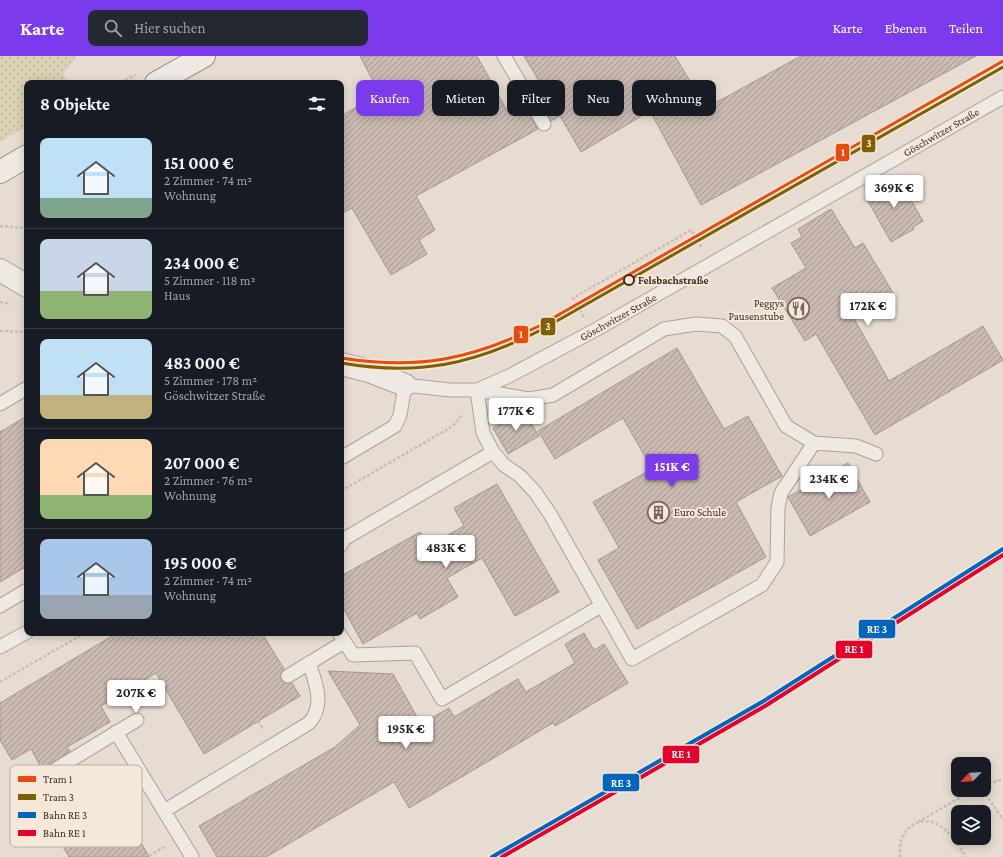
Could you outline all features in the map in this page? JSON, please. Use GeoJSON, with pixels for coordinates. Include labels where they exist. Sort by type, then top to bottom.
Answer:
{"type":"FeatureCollection","features":[{"type":"Feature","properties":{"kind":"street"},"geometry":{"type":"LineString","coordinates":[[161,80],[204,56]]}},
{"type":"Feature","properties":{"kind":"street"},"geometry":{"type":"LineString","coordinates":[[0,172],[24,158]]}},
{"type":"Feature","properties":{"kind":"street"},"geometry":{"type":"LineString","coordinates":[[0,270],[24,284]]}},
{"type":"Feature","properties":{"kind":"street","name":"Göschwitzer Straße"},"geometry":{"type":"LineString","coordinates":[[344,365],[369,371],[405,385]]}},
{"type":"Feature","properties":{"kind":"lane"},"geometry":{"type":"LineString","coordinates":[[504,56],[544,124]]}},
{"type":"Feature","properties":{"kind":"lane","name":"Göschwitzer Straße"},"geometry":{"type":"LineString","coordinates":[[405,385],[450,390],[476,390],[509,376],[597,330],[1003,97]]}},
{"type":"Feature","properties":{"kind":"lane"},"geometry":{"type":"LineString","coordinates":[[814,443],[781,493],[778,508],[777,562],[762,585],[632,658],[601,606],[550,514],[535,492],[520,476],[504,465],[493,452],[483,433],[476,390],[529,399],[553,394],[664,329],[696,324],[722,326],[735,336],[786,426],[814,443],[856,446],[876,454]]}},
{"type":"Feature","properties":{"kind":"lane"},"geometry":{"type":"LineString","coordinates":[[344,456],[395,426],[400,415],[405,385]]}},
{"type":"Feature","properties":{"kind":"lane"},"geometry":{"type":"LineString","coordinates":[[0,404],[24,390]]}},
{"type":"Feature","properties":{"kind":"lane"},"geometry":{"type":"LineString","coordinates":[[344,539],[493,452]]}},
{"type":"Feature","properties":{"kind":"lane"},"geometry":{"type":"LineString","coordinates":[[0,606],[24,592]]}},
{"type":"Feature","properties":{"kind":"lane"},"geometry":{"type":"LineString","coordinates":[[288,676],[309,663],[341,638],[352,654],[415,653],[442,699],[601,606]]}},
{"type":"Feature","properties":{"kind":"lane"},"geometry":{"type":"LineString","coordinates":[[0,647],[24,634]]}},
{"type":"Feature","properties":{"kind":"lane"},"geometry":{"type":"LineString","coordinates":[[164,811],[309,723],[316,714],[318,703],[314,679],[309,663]]}},
{"type":"Feature","properties":{"kind":"lane"},"geometry":{"type":"LineString","coordinates":[[62,765],[136,720]]}},
{"type":"Feature","properties":{"kind":"lane"},"geometry":{"type":"LineString","coordinates":[[116,732],[136,765]]}},
{"type":"Feature","properties":{"kind":"lane"},"geometry":{"type":"LineString","coordinates":[[142,775],[192,857]]}},
{"type":"Feature","properties":{"kind":"path"},"geometry":{"type":"LineString","coordinates":[[0,226],[24,228]]}},
{"type":"Feature","properties":{"kind":"path"},"geometry":{"type":"LineString","coordinates":[[573,298],[691,230]]}},
{"type":"Feature","properties":{"kind":"path"},"geometry":{"type":"LineString","coordinates":[[0,331],[24,332]]}},
{"type":"Feature","properties":{"kind":"path"},"geometry":{"type":"LineString","coordinates":[[344,489],[453,426],[458,422],[476,390]]}},
{"type":"Feature","properties":{"kind":"path"},"geometry":{"type":"LineString","coordinates":[[0,682],[80,636]]}},
{"type":"Feature","properties":{"kind":"path"},"geometry":{"type":"LineString","coordinates":[[991,783],[1003,779]]}},
{"type":"Feature","properties":{"kind":"path"},"geometry":{"type":"LineString","coordinates":[[901,857],[900,844],[902,837],[916,823],[961,797]]}},
{"type":"Feature","properties":{"kind":"path"},"geometry":{"type":"LineString","coordinates":[[988,797],[1003,820]]}},
{"type":"Feature","properties":{"kind":"path"},"geometry":{"type":"LineString","coordinates":[[916,823],[930,822],[937,824],[956,842],[966,857]]}},
{"type":"Feature","properties":{"kind":"shaded area"},"geometry":{"type":"Polygon","coordinates":[[[0,56],[77,56],[63,74],[67,80],[24,80],[24,128],[0,142],[0,56]]]}},
{"type":"Feature","properties":{"kind":"building"},"geometry":{"type":"Polygon","coordinates":[[[360,56],[477,56],[490,80],[432,80],[432,116],[499,116],[499,96],[507,111],[507,116],[530,116],[538,129],[416,196],[435,230],[419,240],[427,254],[391,275],[352,208],[344,212],[344,114],[356,108],[356,116],[424,116],[424,80],[373,80],[360,56]]]}},
{"type":"Feature","properties":{"kind":"building"},"geometry":{"type":"Polygon","coordinates":[[[524,56],[675,56],[689,80],[632,80],[632,116],[642,116],[581,152],[560,116],[565,116],[565,80],[538,80],[524,56]]]}},
{"type":"Feature","properties":{"kind":"building"},"geometry":{"type":"Polygon","coordinates":[[[801,56],[976,56],[701,205],[653,116],[716,116],[716,103],[801,56]]]}},
{"type":"Feature","properties":{"kind":"building"},"geometry":{"type":"Polygon","coordinates":[[[548,116],[560,116],[551,121],[548,116]]]}},
{"type":"Feature","properties":{"kind":"building"},"geometry":{"type":"Polygon","coordinates":[[[898,177],[923,221],[913,227],[914,229],[891,242],[865,196],[898,177]]]}},
{"type":"Feature","properties":{"kind":"building"},"geometry":{"type":"Polygon","coordinates":[[[831,209],[855,248],[863,243],[895,296],[855,320],[889,381],[983,326],[1003,360],[875,435],[816,334],[805,341],[772,288],[806,268],[791,243],[802,237],[798,229],[831,209]]]}},
{"type":"Feature","properties":{"kind":"building","name":"Euro Schule"},"geometry":{"type":"Polygon","coordinates":[[[677,348],[724,429],[748,416],[782,476],[736,502],[766,557],[637,629],[598,560],[619,548],[593,502],[652,469],[623,418],[555,459],[538,431],[677,348]]]}},
{"type":"Feature","properties":{"kind":"building"},"geometry":{"type":"Polygon","coordinates":[[[523,410],[539,436],[508,454],[493,428],[523,410]]]}},
{"type":"Feature","properties":{"kind":"building"},"geometry":{"type":"Polygon","coordinates":[[[24,418],[24,568],[0,582],[0,432],[24,418]]]}},
{"type":"Feature","properties":{"kind":"building"},"geometry":{"type":"Polygon","coordinates":[[[848,463],[870,502],[810,536],[788,497],[848,463]]]}},
{"type":"Feature","properties":{"kind":"building"},"geometry":{"type":"Polygon","coordinates":[[[497,484],[559,592],[515,616],[482,558],[447,578],[458,597],[420,619],[417,613],[363,644],[344,609],[344,574],[420,532],[428,546],[464,526],[454,508],[497,484]]]}},
{"type":"Feature","properties":{"kind":"building"},"geometry":{"type":"Polygon","coordinates":[[[584,633],[594,650],[604,644],[628,683],[555,726],[553,723],[409,808],[394,782],[266,857],[217,857],[199,826],[335,747],[360,725],[328,671],[393,674],[421,724],[449,708],[454,717],[518,679],[526,692],[575,663],[565,644],[584,633]]]}},
{"type":"Feature","properties":{"kind":"building"},"geometry":{"type":"Polygon","coordinates":[[[112,636],[264,636],[284,669],[281,673],[281,680],[285,683],[292,683],[300,696],[204,754],[156,673],[101,706],[110,722],[67,747],[70,751],[49,765],[40,765],[31,749],[12,760],[0,740],[0,703],[112,636]]]}},
{"type":"Feature","properties":{"kind":"building"},"geometry":{"type":"Polygon","coordinates":[[[142,844],[149,857],[69,857],[63,847],[142,847],[142,844]]]}},
{"type":"Feature","properties":{"kind":"tram line","name":"1"},"geometry":{"type":"LineString","coordinates":[[344,358],[395,363],[419,362],[466,354],[514,338],[539,326],[1003,61]]}},
{"type":"Feature","properties":{"kind":"tram line","name":"3"},"geometry":{"type":"LineString","coordinates":[[344,363],[369,367],[420,368],[468,359],[516,342],[541,330],[1003,67]]}},
{"type":"Feature","properties":{"kind":"transit line"},"geometry":{"type":"LineString","coordinates":[[492,857],[762,702],[1003,549]]}},
{"type":"Feature","properties":{"kind":"transit line"},"geometry":{"type":"LineString","coordinates":[[502,857],[765,706],[1003,555]]}},
{"type":"Feature","properties":{"kind":"place","name":"Felsbachstraße"},"geometry":{"type":"Point","coordinates":[629,280]}},
{"type":"Feature","properties":{"kind":"place","name":"Peggys Pausenstube"},"geometry":{"type":"Point","coordinates":[799,309]}},
{"type":"Feature","properties":{"kind":"place","name":"Euro Schule"},"geometry":{"type":"Point","coordinates":[659,512]}}]}
